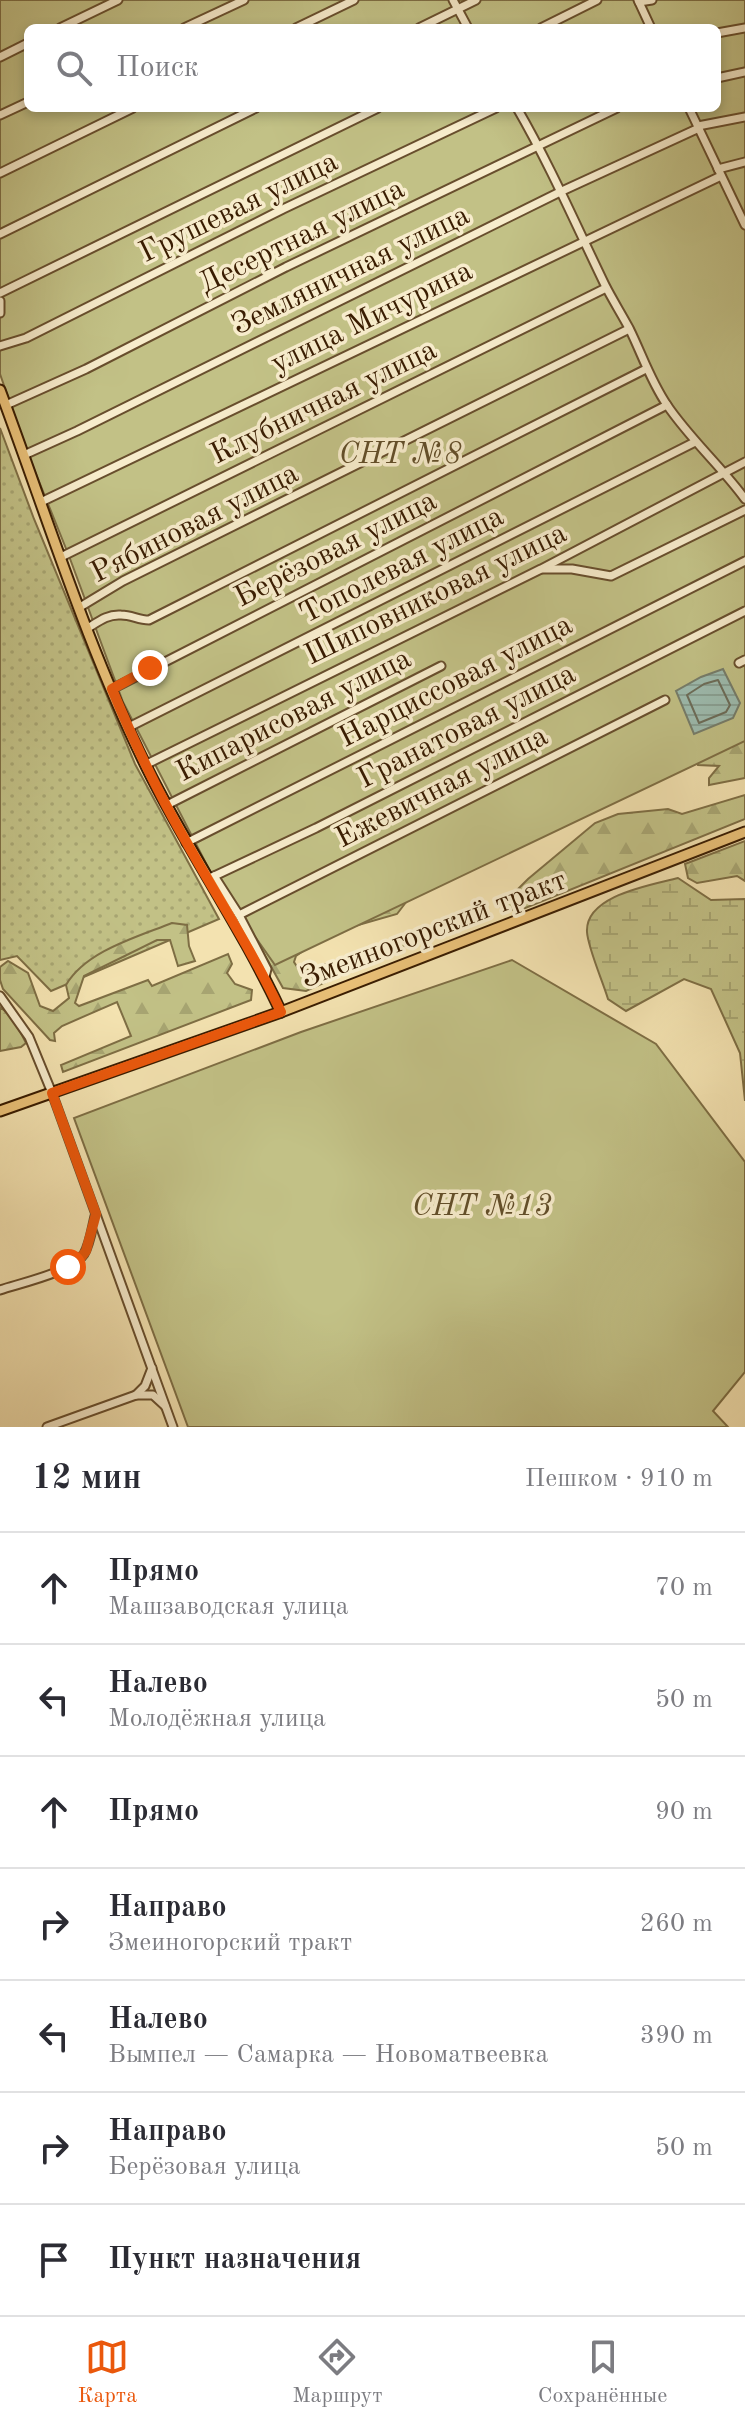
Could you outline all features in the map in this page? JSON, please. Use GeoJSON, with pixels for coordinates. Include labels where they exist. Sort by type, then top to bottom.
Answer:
{"type":"FeatureCollection","features":[{"type":"Feature","properties":{"kind":"main road"},"geometry":{"type":"LineString","coordinates":[[0,390],[88,628],[145,765],[186,843],[211,878],[281,1012]]}},
{"type":"Feature","properties":{"kind":"main road","name":"Змеиногорский тракт"},"geometry":{"type":"LineString","coordinates":[[0,1111],[281,1012],[745,832]]}},
{"type":"Feature","properties":{"kind":"street"},"geometry":{"type":"LineString","coordinates":[[68,24],[118,0]]}},
{"type":"Feature","properties":{"kind":"street"},"geometry":{"type":"LineString","coordinates":[[193,24],[244,0]]}},
{"type":"Feature","properties":{"kind":"street"},"geometry":{"type":"LineString","coordinates":[[304,24],[354,0]]}},
{"type":"Feature","properties":{"kind":"street"},"geometry":{"type":"LineString","coordinates":[[453,0],[466,24]]}},
{"type":"Feature","properties":{"kind":"street"},"geometry":{"type":"LineString","coordinates":[[427,24],[476,0]]}},
{"type":"Feature","properties":{"kind":"street"},"geometry":{"type":"LineString","coordinates":[[549,24],[597,0]]}},
{"type":"Feature","properties":{"kind":"street"},"geometry":{"type":"LineString","coordinates":[[649,24],[638,1],[652,0]]}},
{"type":"Feature","properties":{"kind":"street"},"geometry":{"type":"LineString","coordinates":[[721,32],[745,28]]}},
{"type":"Feature","properties":{"kind":"street"},"geometry":{"type":"LineString","coordinates":[[0,57],[24,45]]}},
{"type":"Feature","properties":{"kind":"street"},"geometry":{"type":"LineString","coordinates":[[721,77],[745,72]]}},
{"type":"Feature","properties":{"kind":"street"},"geometry":{"type":"LineString","coordinates":[[0,115],[24,104]]}},
{"type":"Feature","properties":{"kind":"street"},"geometry":{"type":"LineString","coordinates":[[0,173],[125,112]]}},
{"type":"Feature","properties":{"kind":"street"},"geometry":{"type":"LineString","coordinates":[[0,234],[248,112]]}},
{"type":"Feature","properties":{"kind":"street"},"geometry":{"type":"LineString","coordinates":[[0,293],[370,112]]}},
{"type":"Feature","properties":{"kind":"street","name":"Грушевая улица"},"geometry":{"type":"LineString","coordinates":[[0,346],[26,338],[283,209],[488,112]]}},
{"type":"Feature","properties":{"kind":"street"},"geometry":{"type":"LineString","coordinates":[[519,112],[540,146],[646,369],[667,405],[695,442],[726,472],[745,499]]}},
{"type":"Feature","properties":{"kind":"street","name":"Десертная улица"},"geometry":{"type":"LineString","coordinates":[[6,405],[86,369],[286,267],[609,112]]}},
{"type":"Feature","properties":{"kind":"street"},"geometry":{"type":"LineString","coordinates":[[691,112],[741,209],[745,225]]}},
{"type":"Feature","properties":{"kind":"street","name":"Земляничная улица"},"geometry":{"type":"LineString","coordinates":[[24,455],[698,127],[745,117]]}},
{"type":"Feature","properties":{"kind":"street","name":"улица Мичурина"},"geometry":{"type":"LineString","coordinates":[[41,502],[745,162]]}},
{"type":"Feature","properties":{"kind":"street","name":"Клубничная улица"},"geometry":{"type":"LineString","coordinates":[[61,557],[606,288]]}},
{"type":"Feature","properties":{"kind":"street"},"geometry":{"type":"LineString","coordinates":[[0,301],[0,313]]}},
{"type":"Feature","properties":{"kind":"street","name":"Рябиновая улица"},"geometry":{"type":"LineString","coordinates":[[80,607],[123,581],[629,329]]}},
{"type":"Feature","properties":{"kind":"street"},"geometry":{"type":"LineString","coordinates":[[88,628],[115,615],[149,620],[646,369]]}},
{"type":"Feature","properties":{"kind":"street","name":"Берёзовая улица"},"geometry":{"type":"LineString","coordinates":[[112,689],[667,405]]}},
{"type":"Feature","properties":{"kind":"street","name":"Тополевая улица"},"geometry":{"type":"LineString","coordinates":[[129,727],[695,442]]}},
{"type":"Feature","properties":{"kind":"street","name":"Шиповниковая улица"},"geometry":{"type":"LineString","coordinates":[[145,765],[541,569],[745,462]]}},
{"type":"Feature","properties":{"kind":"street"},"geometry":{"type":"LineString","coordinates":[[541,569],[572,569],[611,576],[745,510]]}},
{"type":"Feature","properties":{"kind":"street","name":"Нарциссовая улица"},"geometry":{"type":"LineString","coordinates":[[186,843],[745,561]]}},
{"type":"Feature","properties":{"kind":"street","name":"Гранатовая улица"},"geometry":{"type":"LineString","coordinates":[[211,878],[745,611]]}},
{"type":"Feature","properties":{"kind":"street","name":"Кипарисовая улица"},"geometry":{"type":"LineString","coordinates":[[167,805],[441,666]]}},
{"type":"Feature","properties":{"kind":"street","name":"Ежевичная улица"},"geometry":{"type":"LineString","coordinates":[[239,915],[665,700]]}},
{"type":"Feature","properties":{"kind":"street"},"geometry":{"type":"LineString","coordinates":[[211,878],[239,915],[267,969],[265,977]]}},
{"type":"Feature","properties":{"kind":"street"},"geometry":{"type":"LineString","coordinates":[[0,996],[29,1037],[52,1093],[173,1427]]}},
{"type":"Feature","properties":{"kind":"street"},"geometry":{"type":"LineString","coordinates":[[0,1290],[68,1267],[79,1260],[86,1251],[96,1214]]}},
{"type":"Feature","properties":{"kind":"street"},"geometry":{"type":"LineString","coordinates":[[136,1395],[145,1386],[152,1368]]}},
{"type":"Feature","properties":{"kind":"street"},"geometry":{"type":"LineString","coordinates":[[47,1427],[136,1395],[153,1395],[166,1408]]}},
{"type":"Feature","properties":{"kind":"green space","name":"СНТ №8"},"geometry":{"type":"Polygon","coordinates":[[[0,0],[745,0],[745,741],[275,965],[213,877],[123,702],[0,374],[0,0]]]}},
{"type":"Feature","properties":{"kind":"green space"},"geometry":{"type":"Polygon","coordinates":[[[0,428],[135,764],[219,919],[51,991],[17,956],[0,960],[0,428]]]}},
{"type":"Feature","properties":{"kind":"green space"},"geometry":{"type":"Polygon","coordinates":[[[745,699],[745,778],[709,785],[709,778],[719,766],[698,765],[692,740],[745,699]]]}},
{"type":"Feature","properties":{"kind":"green space"},"geometry":{"type":"Polygon","coordinates":[[[745,795],[745,819],[518,911],[500,907],[528,879],[595,823],[618,814],[668,809],[682,814],[745,795]]]}},
{"type":"Feature","properties":{"kind":"green space"},"geometry":{"type":"Polygon","coordinates":[[[745,841],[745,881],[737,876],[697,883],[688,878],[685,864],[745,841]]]}},
{"type":"Feature","properties":{"kind":"green space"},"geometry":{"type":"Polygon","coordinates":[[[678,878],[711,900],[745,899],[745,1101],[740,1053],[711,989],[684,979],[626,1011],[608,999],[590,947],[587,932],[589,919],[608,900],[637,888],[678,878]]]}},
{"type":"Feature","properties":{"kind":"green space"},"geometry":{"type":"Polygon","coordinates":[[[410,897],[397,914],[327,934],[296,956],[294,962],[298,968],[309,970],[426,929],[427,936],[306,991],[283,988],[245,920],[410,897]]]}},
{"type":"Feature","properties":{"kind":"green space"},"geometry":{"type":"Polygon","coordinates":[[[172,923],[187,925],[189,946],[195,961],[178,966],[170,940],[157,940],[84,976],[75,1003],[79,1006],[148,980],[152,986],[228,954],[232,964],[227,973],[235,984],[252,990],[251,1000],[63,1072],[61,1065],[131,1036],[117,1002],[62,1026],[54,1033],[55,1041],[50,1040],[3,989],[0,967],[8,961],[28,973],[40,1006],[53,1011],[69,998],[66,985],[86,963],[113,946],[172,923]]]}},
{"type":"Feature","properties":{"kind":"green space","name":"СНТ №13"},"geometry":{"type":"Polygon","coordinates":[[[512,960],[656,1044],[745,1162],[745,1372],[713,1411],[728,1427],[188,1427],[74,1118],[301,1032],[512,960]]]}},
{"type":"Feature","properties":{"kind":"green space"},"geometry":{"type":"Polygon","coordinates":[[[0,1007],[21,1033],[26,1043],[21,1047],[0,1051],[0,1007]]]}},
{"type":"Feature","properties":{"kind":"water"},"geometry":{"type":"Polygon","coordinates":[[[723,669],[740,703],[733,718],[694,734],[676,691],[723,669]]]}},
{"type":"Feature","properties":{"kind":"route"},"geometry":{"type":"LineString","coordinates":[[68,1267],[86,1251],[96,1214],[52,1093],[281,1012],[265,977],[186,843],[146,766],[112,689],[150,668]]}}]}
